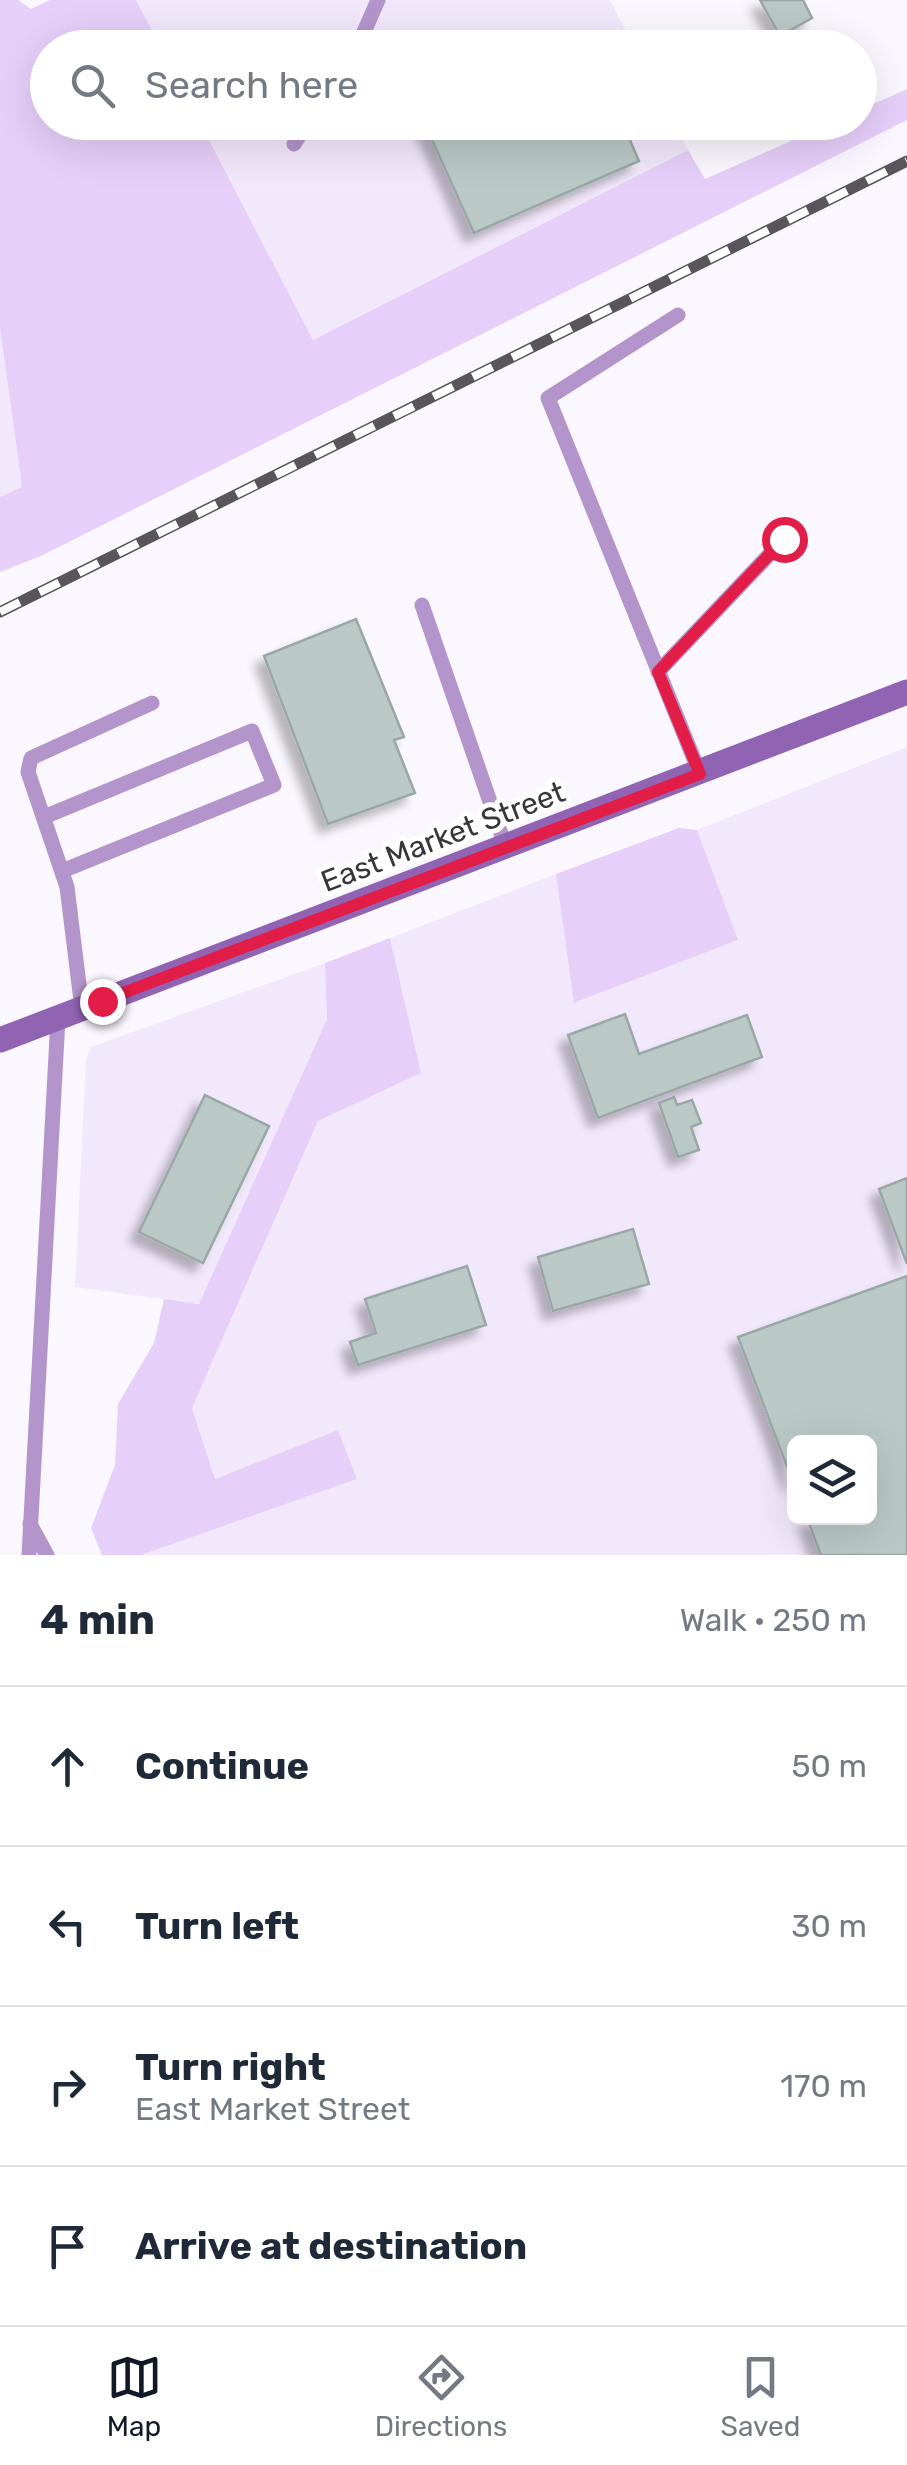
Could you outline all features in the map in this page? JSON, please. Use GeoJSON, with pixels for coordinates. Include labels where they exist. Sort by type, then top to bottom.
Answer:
{"type":"FeatureCollection","features":[{"type":"Feature","properties":{"kind":"main road","name":"East Market Street"},"geometry":{"type":"LineString","coordinates":[[0,1040],[907,692]]}},
{"type":"Feature","properties":{"kind":"lane"},"geometry":{"type":"LineString","coordinates":[[365,30],[378,0]]}},
{"type":"Feature","properties":{"kind":"lane"},"geometry":{"type":"LineString","coordinates":[[294,144],[297,140]]}},
{"type":"Feature","properties":{"kind":"lane"},"geometry":{"type":"LineString","coordinates":[[678,315],[548,398],[700,774]]}},
{"type":"Feature","properties":{"kind":"lane"},"geometry":{"type":"LineString","coordinates":[[658,672],[784,539]]}},
{"type":"Feature","properties":{"kind":"lane"},"geometry":{"type":"LineString","coordinates":[[422,606],[506,848]]}},
{"type":"Feature","properties":{"kind":"lane"},"geometry":{"type":"LineString","coordinates":[[29,1555],[28,1522],[70,1014],[68,886],[28,772],[31,758],[152,703]]}},
{"type":"Feature","properties":{"kind":"lane"},"geometry":{"type":"LineString","coordinates":[[44,817],[252,730],[274,785],[62,871]]}},
{"type":"Feature","properties":{"kind":"lane"},"geometry":{"type":"LineString","coordinates":[[28,1522],[47,1555]]}},
{"type":"Feature","properties":{"kind":"shaded area"},"geometry":{"type":"Polygon","coordinates":[[[0,0],[18,0],[31,9],[50,0],[136,0],[152,30],[30,30],[30,140],[209,140],[313,340],[688,150],[705,179],[793,140],[867,140],[41,556],[0,572],[0,497],[22,487],[0,328],[0,0]]]}},
{"type":"Feature","properties":{"kind":"shaded area"},"geometry":{"type":"Polygon","coordinates":[[[136,0],[610,0],[625,30],[152,30],[136,0]]]}},
{"type":"Feature","properties":{"kind":"shaded area"},"geometry":{"type":"Polygon","coordinates":[[[907,89],[907,120],[877,135],[877,102],[907,89]]]}},
{"type":"Feature","properties":{"kind":"shaded area"},"geometry":{"type":"Polygon","coordinates":[[[209,140],[682,140],[688,150],[313,340],[209,140]]]}},
{"type":"Feature","properties":{"kind":"shaded area"},"geometry":{"type":"Polygon","coordinates":[[[0,328],[22,487],[0,497],[0,328]]]}},
{"type":"Feature","properties":{"kind":"shaded area"},"geometry":{"type":"Polygon","coordinates":[[[907,747],[907,1555],[141,1555],[357,1479],[338,1430],[215,1479],[192,1408],[318,1121],[421,1073],[390,938],[556,874],[575,1003],[738,940],[697,830],[907,747]]]}},
{"type":"Feature","properties":{"kind":"shaded area"},"geometry":{"type":"Polygon","coordinates":[[[679,828],[697,830],[738,940],[574,1003],[556,874],[679,828]]]}},
{"type":"Feature","properties":{"kind":"shaded area"},"geometry":{"type":"Polygon","coordinates":[[[390,938],[421,1073],[318,1121],[192,1408],[215,1479],[338,1430],[357,1479],[141,1555],[102,1555],[91,1528],[115,1465],[118,1404],[154,1343],[164,1299],[199,1304],[327,1019],[325,963],[390,938]]]}},
{"type":"Feature","properties":{"kind":"shaded area"},"geometry":{"type":"Polygon","coordinates":[[[325,963],[327,1019],[199,1304],[75,1287],[86,1059],[91,1047],[325,963]]]}},
{"type":"Feature","properties":{"kind":"building"},"geometry":{"type":"Polygon","coordinates":[[[760,0],[803,0],[812,18],[791,30],[777,30],[760,0]]]}},
{"type":"Feature","properties":{"kind":"building"},"geometry":{"type":"Polygon","coordinates":[[[432,140],[630,140],[639,161],[474,233],[432,140]]]}},
{"type":"Feature","properties":{"kind":"building"},"geometry":{"type":"Polygon","coordinates":[[[356,619],[404,737],[394,740],[415,793],[328,824],[264,656],[356,619]]]}},
{"type":"Feature","properties":{"kind":"building"},"geometry":{"type":"Polygon","coordinates":[[[625,1014],[639,1054],[747,1015],[762,1057],[598,1118],[568,1035],[625,1014]]]}},
{"type":"Feature","properties":{"kind":"building"},"geometry":{"type":"Polygon","coordinates":[[[205,1095],[269,1126],[203,1263],[139,1232],[205,1095]]]}},
{"type":"Feature","properties":{"kind":"building"},"geometry":{"type":"Polygon","coordinates":[[[674,1097],[677,1105],[692,1100],[701,1123],[691,1127],[699,1150],[678,1157],[659,1103],[674,1097]]]}},
{"type":"Feature","properties":{"kind":"building"},"geometry":{"type":"Polygon","coordinates":[[[907,1178],[907,1264],[879,1189],[907,1178]]]}},
{"type":"Feature","properties":{"kind":"building"},"geometry":{"type":"Polygon","coordinates":[[[633,1229],[649,1284],[553,1311],[538,1257],[633,1229]]]}},
{"type":"Feature","properties":{"kind":"building"},"geometry":{"type":"Polygon","coordinates":[[[467,1266],[486,1325],[358,1365],[350,1342],[376,1333],[365,1299],[467,1266]]]}},
{"type":"Feature","properties":{"kind":"building"},"geometry":{"type":"Polygon","coordinates":[[[907,1276],[907,1555],[821,1555],[810,1525],[877,1525],[877,1435],[787,1435],[787,1466],[738,1337],[907,1276]]]}},
{"type":"Feature","properties":{"kind":"railway"},"geometry":{"type":"LineString","coordinates":[[0,612],[907,161]]}},
{"type":"Feature","properties":{"kind":"route"},"geometry":{"type":"LineString","coordinates":[[102,1001],[700,774],[658,672],[784,539]]}}]}
